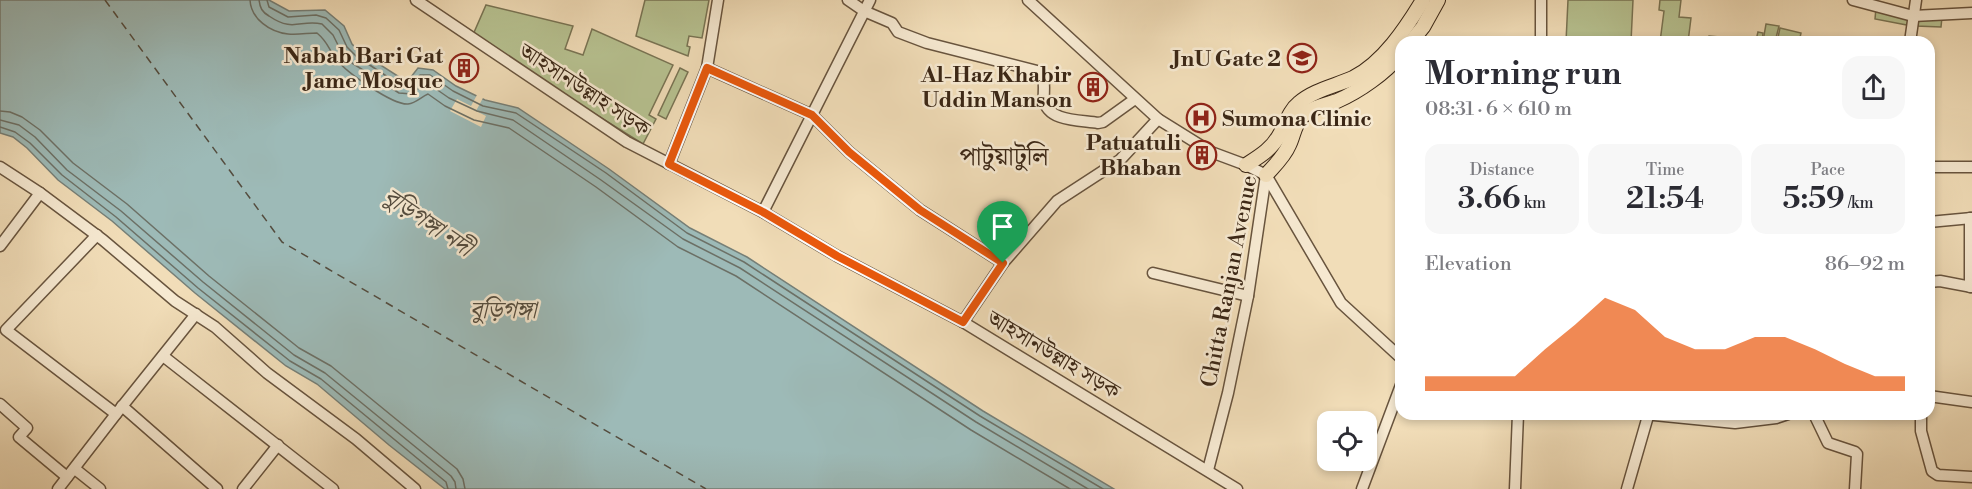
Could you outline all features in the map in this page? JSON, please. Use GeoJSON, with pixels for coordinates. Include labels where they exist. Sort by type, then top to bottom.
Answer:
{"type":"FeatureCollection","features":[{"type":"Feature","properties":{"kind":"main road","name":"Chitta Ranjan Avenue"},"geometry":{"type":"LineString","coordinates":[[1398,36],[1423,0]]}},
{"type":"Feature","properties":{"kind":"main road"},"geometry":{"type":"LineString","coordinates":[[1416,36],[1438,0]]}},
{"type":"Feature","properties":{"kind":"main road","name":"Chitta Ranjan Avenue"},"geometry":{"type":"LineString","coordinates":[[1246,165],[1270,149],[1293,108],[1300,102],[1372,66],[1395,40]]}},
{"type":"Feature","properties":{"kind":"main road","name":"Chitta Ranjan Avenue"},"geometry":{"type":"LineString","coordinates":[[1266,175],[1289,146],[1298,121],[1305,114],[1339,100],[1369,82],[1395,60]]}},
{"type":"Feature","properties":{"kind":"street","name":"আহসানউল্লাহ সড়ক"},"geometry":{"type":"LineString","coordinates":[[416,0],[627,142],[763,212],[837,256],[963,322],[1238,489]]}},
{"type":"Feature","properties":{"kind":"street"},"geometry":{"type":"LineString","coordinates":[[669,164],[707,68],[718,0]]}},
{"type":"Feature","properties":{"kind":"street"},"geometry":{"type":"LineString","coordinates":[[848,0],[864,11],[892,23],[898,32],[927,43],[1041,72],[1044,77],[1044,99],[1051,114],[1098,123],[1103,122],[1135,99]]}},
{"type":"Feature","properties":{"kind":"street"},"geometry":{"type":"LineString","coordinates":[[763,212],[870,0]]}},
{"type":"Feature","properties":{"kind":"street"},"geometry":{"type":"LineString","coordinates":[[1541,0],[1543,36]]}},
{"type":"Feature","properties":{"kind":"street"},"geometry":{"type":"LineString","coordinates":[[1854,0],[1913,16],[1972,13]]}},
{"type":"Feature","properties":{"kind":"street"},"geometry":{"type":"LineString","coordinates":[[1911,36],[1916,0]]}},
{"type":"Feature","properties":{"kind":"street"},"geometry":{"type":"LineString","coordinates":[[1032,2],[1158,119],[1211,152],[1266,175],[1341,303],[1395,352]]}},
{"type":"Feature","properties":{"kind":"street"},"geometry":{"type":"LineString","coordinates":[[707,68],[812,115],[849,152],[920,210],[1003,263]]}},
{"type":"Feature","properties":{"kind":"street"},"geometry":{"type":"LineString","coordinates":[[963,322],[1003,263],[1057,201],[1120,160],[1158,119]]}},
{"type":"Feature","properties":{"kind":"street"},"geometry":{"type":"LineString","coordinates":[[0,167],[97,235],[175,301],[215,327],[267,373],[356,439],[415,489]]}},
{"type":"Feature","properties":{"kind":"street"},"geometry":{"type":"LineString","coordinates":[[1935,167],[1972,167]]}},
{"type":"Feature","properties":{"kind":"street","name":"Chitta Ranjan Avenue"},"geometry":{"type":"LineString","coordinates":[[1208,470],[1228,393],[1248,296],[1266,175]]}},
{"type":"Feature","properties":{"kind":"street"},"geometry":{"type":"LineString","coordinates":[[0,246],[40,193]]}},
{"type":"Feature","properties":{"kind":"street"},"geometry":{"type":"LineString","coordinates":[[1935,221],[1971,218],[1971,287],[1935,281]]}},
{"type":"Feature","properties":{"kind":"street"},"geometry":{"type":"LineString","coordinates":[[97,235],[6,330],[119,410],[217,489]]}},
{"type":"Feature","properties":{"kind":"street"},"geometry":{"type":"LineString","coordinates":[[1153,273],[1248,296]]}},
{"type":"Feature","properties":{"kind":"street"},"geometry":{"type":"LineString","coordinates":[[58,489],[196,314]]}},
{"type":"Feature","properties":{"kind":"street"},"geometry":{"type":"LineString","coordinates":[[163,356],[333,489]]}},
{"type":"Feature","properties":{"kind":"street"},"geometry":{"type":"LineString","coordinates":[[1935,397],[1972,402]]}},
{"type":"Feature","properties":{"kind":"street"},"geometry":{"type":"LineString","coordinates":[[1362,489],[1395,401]]}},
{"type":"Feature","properties":{"kind":"street"},"geometry":{"type":"LineString","coordinates":[[0,404],[27,428],[20,437],[71,473],[100,489]]}},
{"type":"Feature","properties":{"kind":"street"},"geometry":{"type":"LineString","coordinates":[[1515,489],[1518,420]]}},
{"type":"Feature","properties":{"kind":"street"},"geometry":{"type":"LineString","coordinates":[[1628,489],[1645,420]]}},
{"type":"Feature","properties":{"kind":"street"},"geometry":{"type":"LineString","coordinates":[[1817,420],[1828,443],[1857,454],[1856,489]]}},
{"type":"Feature","properties":{"kind":"street"},"geometry":{"type":"LineString","coordinates":[[1921,420],[1921,431],[1932,471],[1938,475],[1972,477]]}},
{"type":"Feature","properties":{"kind":"street"},"geometry":{"type":"LineString","coordinates":[[243,489],[278,445]]}},
{"type":"Feature","properties":{"kind":"green space"},"geometry":{"type":"Polygon","coordinates":[[[645,0],[709,0],[702,38],[689,36],[688,56],[636,36],[645,0]]]}},
{"type":"Feature","properties":{"kind":"green space"},"geometry":{"type":"Polygon","coordinates":[[[1568,0],[1633,0],[1631,36],[1566,36],[1568,0]]]}},
{"type":"Feature","properties":{"kind":"green space"},"geometry":{"type":"Polygon","coordinates":[[[1660,0],[1681,0],[1679,17],[1691,18],[1689,36],[1661,36],[1664,11],[1659,10],[1660,0]]]}},
{"type":"Feature","properties":{"kind":"green space"},"geometry":{"type":"Polygon","coordinates":[[[486,5],[573,26],[565,49],[583,55],[592,29],[673,65],[649,115],[656,119],[643,144],[472,37],[486,5]]]}},
{"type":"Feature","properties":{"kind":"green space"},"geometry":{"type":"Polygon","coordinates":[[[1876,8],[1911,17],[1912,26],[1875,19],[1876,8]]]}},
{"type":"Feature","properties":{"kind":"green space"},"geometry":{"type":"Polygon","coordinates":[[[1942,17],[1941,27],[1916,26],[1918,19],[1942,17]]]}},
{"type":"Feature","properties":{"kind":"green space"},"geometry":{"type":"Polygon","coordinates":[[[1766,24],[1779,26],[1776,36],[1764,36],[1766,24]]]}},
{"type":"Feature","properties":{"kind":"green space"},"geometry":{"type":"Polygon","coordinates":[[[1780,28],[1801,33],[1800,36],[1778,36],[1780,28]]]}},
{"type":"Feature","properties":{"kind":"green space"},"geometry":{"type":"Polygon","coordinates":[[[680,68],[688,72],[666,119],[658,115],[680,68]]]}},
{"type":"Feature","properties":{"kind":"water","name":"বুড়িগঙ্গা"},"geometry":{"type":"Polygon","coordinates":[[[0,0],[269,0],[289,11],[325,10],[344,26],[352,44],[360,52],[407,82],[418,68],[433,70],[456,86],[485,100],[518,108],[609,169],[690,228],[747,257],[983,411],[1114,489],[445,489],[317,384],[286,366],[195,293],[112,221],[58,180],[27,148],[13,137],[0,133],[0,0]]]}},
{"type":"Feature","properties":{"kind":"pier"},"geometry":{"type":"Polygon","coordinates":[[[478,93],[484,96],[476,111],[486,116],[481,127],[450,111],[457,99],[471,106],[478,93]]]}},
{"type":"Feature","properties":{"kind":"ferry route"},"geometry":{"type":"LineString","coordinates":[[105,0],[282,242],[706,489]]}},
{"type":"Feature","properties":{"kind":"place","name":"JnU Gate 2"},"geometry":{"type":"Point","coordinates":[1302,58]}},
{"type":"Feature","properties":{"kind":"place","name":"Nabab Bari Gat Jame Mosque"},"geometry":{"type":"Point","coordinates":[464,68]}},
{"type":"Feature","properties":{"kind":"place","name":"Al-Haz Khabir Uddin Manson"},"geometry":{"type":"Point","coordinates":[1093,87]}},
{"type":"Feature","properties":{"kind":"place","name":"Sumona Clinic"},"geometry":{"type":"Point","coordinates":[1201,118]}},
{"type":"Feature","properties":{"kind":"place","name":"Patuatuli Bhaban"},"geometry":{"type":"Point","coordinates":[1202,155]}},
{"type":"Feature","properties":{"kind":"district","name":"পাটুয়াটুলি"},"geometry":{"type":"Point","coordinates":[1004,156]}},
{"type":"Feature","properties":{"kind":"route"},"geometry":{"type":"LineString","coordinates":[[707,68],[812,115],[849,152],[920,210],[1003,263],[963,322],[837,256],[763,212],[669,164],[707,68]]}},
{"type":"Feature","properties":{"kind":"water label","name":"বুড়িগঙ্গা নদী"},"geometry":{"type":"Point","coordinates":[428,222]}}]}
